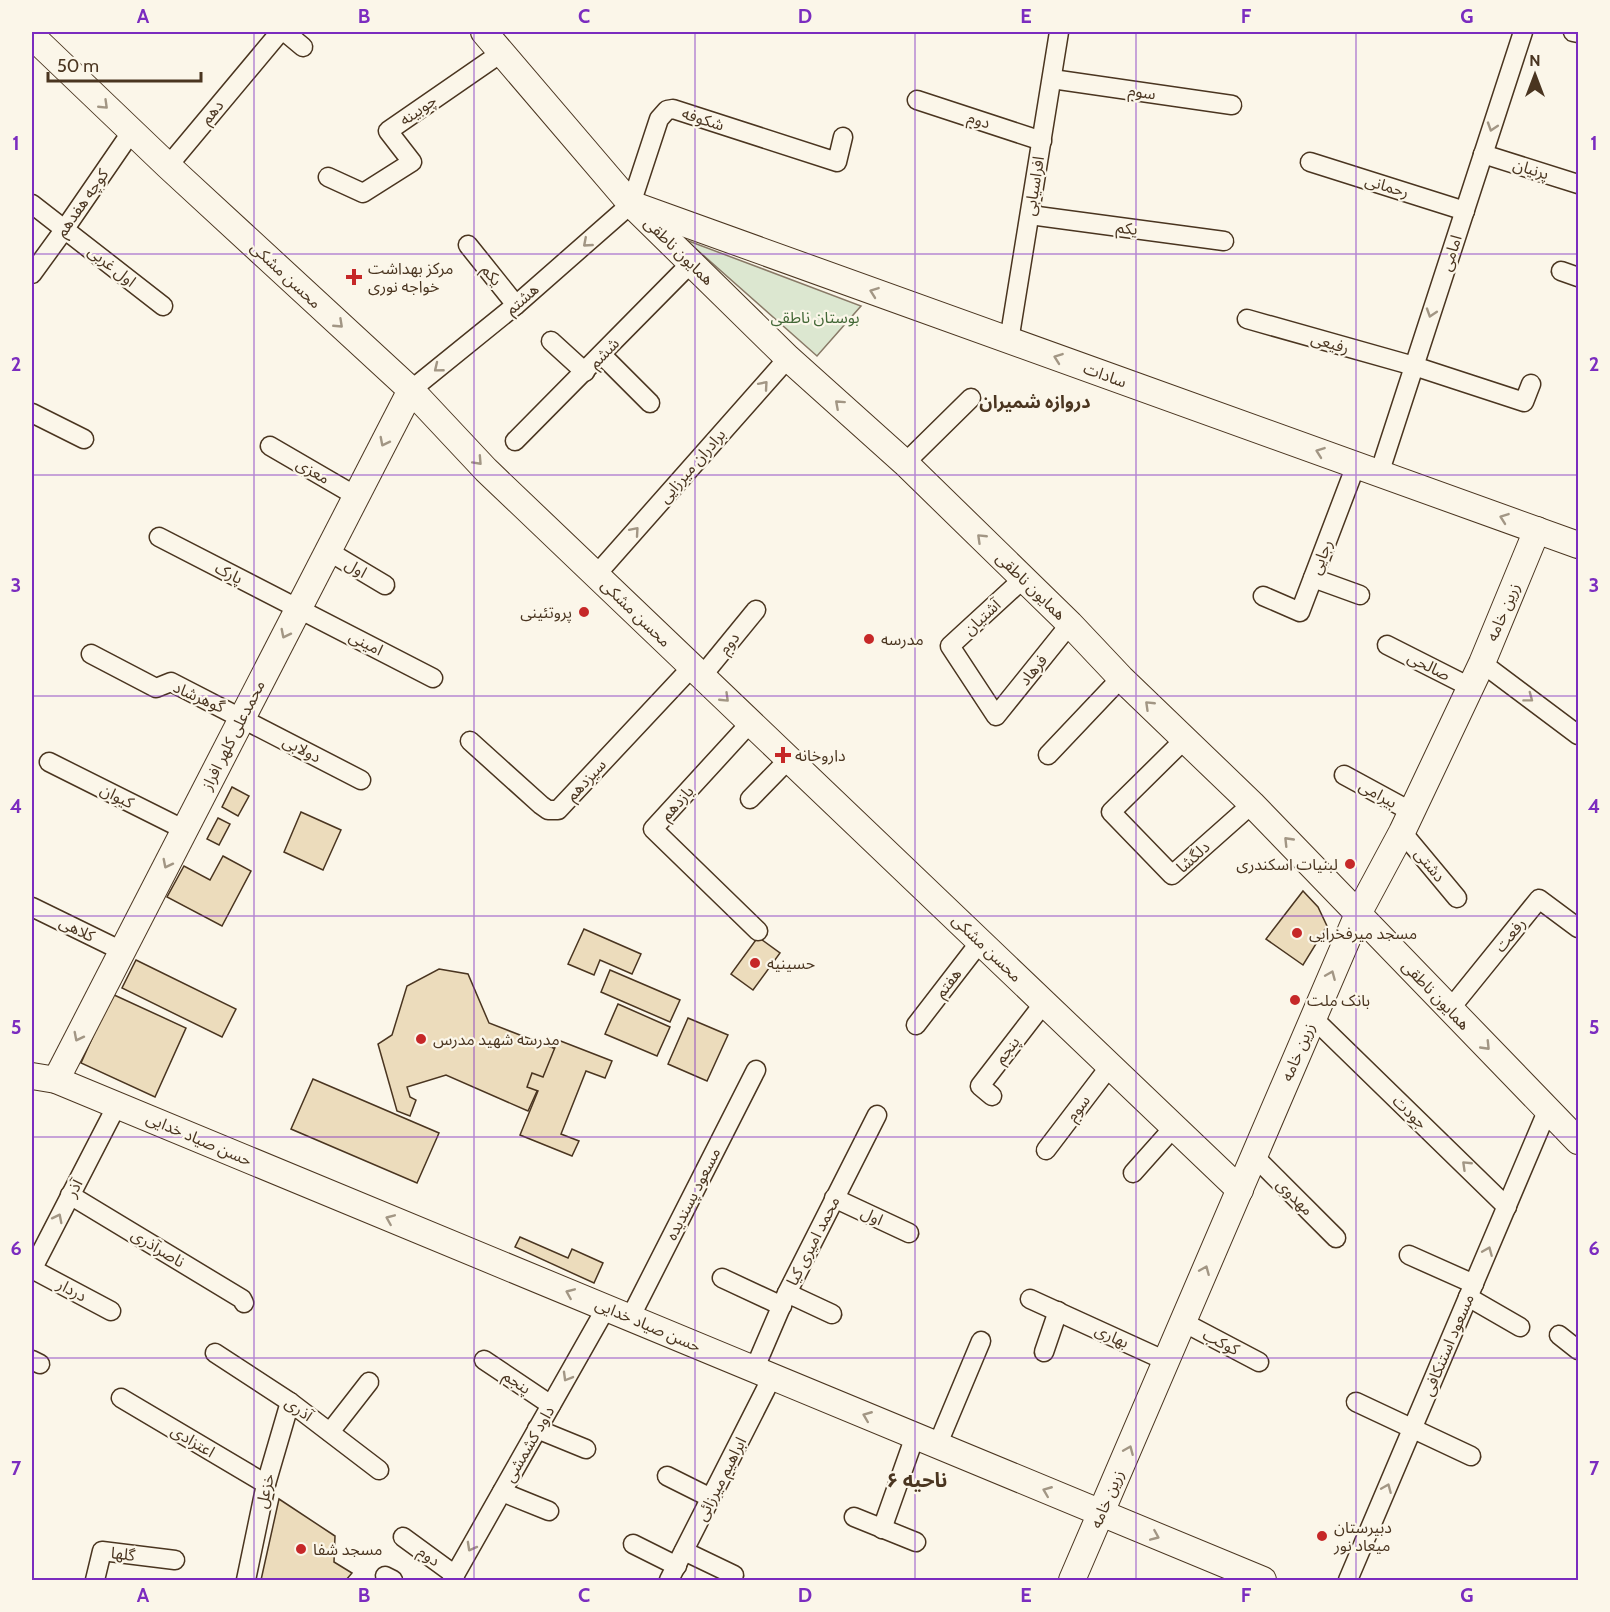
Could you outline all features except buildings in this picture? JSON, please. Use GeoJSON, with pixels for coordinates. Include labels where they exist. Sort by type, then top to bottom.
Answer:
{"type":"FeatureCollection","features":[{"type":"Feature","properties":{"kind":"main road","name":"همایون ناطقی"},"geometry":{"type":"LineString","coordinates":[[484,32],[631,204],[788,358],[905,463],[1070,624],[1121,678],[1252,804],[1578,1141]]}},
{"type":"Feature","properties":{"kind":"main road","name":"محسن مشکی"},"geometry":{"type":"LineString","coordinates":[[32,36],[168,166],[411,390],[486,470],[1240,1190]]}},
{"type":"Feature","properties":{"kind":"main road","name":"سادات"},"geometry":{"type":"LineString","coordinates":[[631,204],[1578,545]]}},
{"type":"Feature","properties":{"kind":"main road","name":"محمدعلی کلهر افراز"},"geometry":{"type":"LineString","coordinates":[[44,1078],[122,951],[411,390]]}},
{"type":"Feature","properties":{"kind":"main road","name":"زرین خامه"},"geometry":{"type":"LineString","coordinates":[[1072,1581],[1358,914],[1407,822],[1482,663],[1537,530]]}},
{"type":"Feature","properties":{"kind":"main road","name":"حسن صیاد خدایی"},"geometry":{"type":"LineString","coordinates":[[44,1078],[117,1105],[1263,1581]]}},
{"type":"Feature","properties":{"kind":"street","name":"دهم"},"geometry":{"type":"LineString","coordinates":[[168,166],[280,32]]}},
{"type":"Feature","properties":{"kind":"street"},"geometry":{"type":"LineString","coordinates":[[285,32],[303,47]]}},
{"type":"Feature","properties":{"kind":"street","name":"افراسیابی"},"geometry":{"type":"LineString","coordinates":[[1009,341],[1059,32]]}},
{"type":"Feature","properties":{"kind":"street","name":"امامی"},"geometry":{"type":"LineString","coordinates":[[1367,469],[1414,366],[1523,32]]}},
{"type":"Feature","properties":{"kind":"street"},"geometry":{"type":"LineString","coordinates":[[1573,32],[1578,33]]}},
{"type":"Feature","properties":{"kind":"street","name":"چوبینه"},"geometry":{"type":"LineString","coordinates":[[328,177],[363,193],[412,162],[388,131],[501,53]]}},
{"type":"Feature","properties":{"kind":"street","name":"سوم"},"geometry":{"type":"LineString","coordinates":[[1052,79],[1232,105]]}},
{"type":"Feature","properties":{"kind":"street","name":"دوم"},"geometry":{"type":"LineString","coordinates":[[917,100],[1042,141]]}},
{"type":"Feature","properties":{"kind":"street","name":"شکوفه"},"geometry":{"type":"LineString","coordinates":[[631,204],[659,119],[667,110],[673,109],[837,162],[843,137]]}},
{"type":"Feature","properties":{"kind":"street","name":"کوچه هفدهم"},"geometry":{"type":"LineString","coordinates":[[32,274],[132,131]]}},
{"type":"Feature","properties":{"kind":"street","name":"پرنیان"},"geometry":{"type":"LineString","coordinates":[[1483,154],[1578,184]]}},
{"type":"Feature","properties":{"kind":"street","name":"رحمانی"},"geometry":{"type":"LineString","coordinates":[[1310,162],[1465,211]]}},
{"type":"Feature","properties":{"kind":"street","name":"اول غربی"},"geometry":{"type":"LineString","coordinates":[[32,204],[163,306]]}},
{"type":"Feature","properties":{"kind":"street","name":"هشتم"},"geometry":{"type":"LineString","coordinates":[[411,390],[516,305],[631,204]]}},
{"type":"Feature","properties":{"kind":"street","name":"یکم"},"geometry":{"type":"LineString","coordinates":[[1030,215],[1224,241]]}},
{"type":"Feature","properties":{"kind":"street","name":"یکم"},"geometry":{"type":"LineString","coordinates":[[468,245],[516,305]]}},
{"type":"Feature","properties":{"kind":"street","name":"ششم"},"geometry":{"type":"LineString","coordinates":[[515,441],[691,263]]}},
{"type":"Feature","properties":{"kind":"street"},"geometry":{"type":"LineString","coordinates":[[1561,271],[1578,277]]}},
{"type":"Feature","properties":{"kind":"street","name":"رفیعی"},"geometry":{"type":"LineString","coordinates":[[1247,319],[1414,366]]}},
{"type":"Feature","properties":{"kind":"street"},"geometry":{"type":"LineString","coordinates":[[551,341],[585,372]]}},
{"type":"Feature","properties":{"kind":"street"},"geometry":{"type":"LineString","coordinates":[[602,355],[650,404]]}},
{"type":"Feature","properties":{"kind":"street","name":"برادران میرزایی"},"geometry":{"type":"LineString","coordinates":[[596,575],[788,358]]}},
{"type":"Feature","properties":{"kind":"street"},"geometry":{"type":"LineString","coordinates":[[1414,366],[1524,402],[1531,384]]}},
{"type":"Feature","properties":{"kind":"street"},"geometry":{"type":"LineString","coordinates":[[905,463],[971,398]]}},
{"type":"Feature","properties":{"kind":"street"},"geometry":{"type":"LineString","coordinates":[[32,413],[84,439]]}},
{"type":"Feature","properties":{"kind":"street","name":"معزی"},"geometry":{"type":"LineString","coordinates":[[270,446],[356,496]]}},
{"type":"Feature","properties":{"kind":"street","name":"رجایی"},"geometry":{"type":"LineString","coordinates":[[1263,596],[1300,612],[1313,578],[1367,469]]}},
{"type":"Feature","properties":{"kind":"street","name":"پارک"},"geometry":{"type":"LineString","coordinates":[[159,537],[298,609]]}},
{"type":"Feature","properties":{"kind":"street","name":"اول"},"geometry":{"type":"LineString","coordinates":[[328,551],[385,585]]}},
{"type":"Feature","properties":{"kind":"street"},"geometry":{"type":"LineString","coordinates":[[1313,578],[1360,595]]}},
{"type":"Feature","properties":{"kind":"street","name":"آشتیان"},"geometry":{"type":"LineString","coordinates":[[996,716],[950,646],[1023,579]]}},
{"type":"Feature","properties":{"kind":"street","name":"امینی"},"geometry":{"type":"LineString","coordinates":[[298,609],[433,678]]}},
{"type":"Feature","properties":{"kind":"street","name":"دوم"},"geometry":{"type":"LineString","coordinates":[[697,671],[756,610]]}},
{"type":"Feature","properties":{"kind":"street","name":"فرهاد"},"geometry":{"type":"LineString","coordinates":[[996,716],[1070,624]]}},
{"type":"Feature","properties":{"kind":"street","name":"صالحی"},"geometry":{"type":"LineString","coordinates":[[1387,645],[1470,687]]}},
{"type":"Feature","properties":{"kind":"street","name":"گوهرشاد"},"geometry":{"type":"LineString","coordinates":[[91,654],[156,688],[171,682],[242,718]]}},
{"type":"Feature","properties":{"kind":"street"},"geometry":{"type":"LineString","coordinates":[[1482,663],[1578,735]]}},
{"type":"Feature","properties":{"kind":"street","name":"سیزدهم"},"geometry":{"type":"LineString","coordinates":[[470,741],[541,805],[548,810],[558,810],[697,671]]}},
{"type":"Feature","properties":{"kind":"street"},"geometry":{"type":"LineString","coordinates":[[1048,755],[1121,678]]}},
{"type":"Feature","properties":{"kind":"street","name":"دولابی"},"geometry":{"type":"LineString","coordinates":[[242,718],[361,780]]}},
{"type":"Feature","properties":{"kind":"street","name":"یازدهم"},"geometry":{"type":"LineString","coordinates":[[751,722],[654,829],[758,931]]}},
{"type":"Feature","properties":{"kind":"street","name":"دلگشا"},"geometry":{"type":"LineString","coordinates":[[1185,739],[1111,812],[1172,875],[1252,804]]}},
{"type":"Feature","properties":{"kind":"street"},"geometry":{"type":"LineString","coordinates":[[750,799],[789,759]]}},
{"type":"Feature","properties":{"kind":"street","name":"کیوان"},"geometry":{"type":"LineString","coordinates":[[49,762],[185,830]]}},
{"type":"Feature","properties":{"kind":"street","name":"بیرامی"},"geometry":{"type":"LineString","coordinates":[[1344,775],[1407,822]]}},
{"type":"Feature","properties":{"kind":"street","name":"دشتی"},"geometry":{"type":"LineString","coordinates":[[1407,822],[1457,898]]}},
{"type":"Feature","properties":{"kind":"street","name":"رفعت"},"geometry":{"type":"LineString","coordinates":[[1450,1009],[1539,899],[1578,928]]}},
{"type":"Feature","properties":{"kind":"street","name":"کلاهی"},"geometry":{"type":"LineString","coordinates":[[32,908],[122,951]]}},
{"type":"Feature","properties":{"kind":"street","name":"هفتم"},"geometry":{"type":"LineString","coordinates":[[916,1025],[980,942]]}},
{"type":"Feature","properties":{"kind":"street","name":"پنجم"},"geometry":{"type":"LineString","coordinates":[[992,1096],[980,1086],[1044,1003]]}},
{"type":"Feature","properties":{"kind":"street","name":"جودت"},"geometry":{"type":"LineString","coordinates":[[1313,1018],[1507,1207]]}},
{"type":"Feature","properties":{"kind":"street","name":"سوم"},"geometry":{"type":"LineString","coordinates":[[1046,1150],[1110,1066]]}},
{"type":"Feature","properties":{"kind":"street","name":"مسعود پسندیده"},"geometry":{"type":"LineString","coordinates":[[630,1318],[756,1070]]}},
{"type":"Feature","properties":{"kind":"street","name":"آذر"},"geometry":{"type":"LineString","coordinates":[[32,1270],[117,1105]]}},
{"type":"Feature","properties":{"kind":"street","name":"مسعود استنکافی"},"geometry":{"type":"LineString","coordinates":[[1348,1581],[1548,1109]]}},
{"type":"Feature","properties":{"kind":"street","name":"محمد امیری کیا"},"geometry":{"type":"LineString","coordinates":[[763,1373],[784,1299],[877,1115]]}},
{"type":"Feature","properties":{"kind":"street"},"geometry":{"type":"LineString","coordinates":[[1132,1173],[1174,1127]]}},
{"type":"Feature","properties":{"kind":"street","name":"مهدوی"},"geometry":{"type":"LineString","coordinates":[[1254,1156],[1336,1238]]}},
{"type":"Feature","properties":{"kind":"street","name":"ناصرآذری"},"geometry":{"type":"LineString","coordinates":[[70,1195],[242,1299],[244,1303]]}},
{"type":"Feature","properties":{"kind":"street","name":"اول"},"geometry":{"type":"LineString","coordinates":[[834,1198],[909,1233]]}},
{"type":"Feature","properties":{"kind":"street"},"geometry":{"type":"LineString","coordinates":[[1409,1255],[1471,1291],[1520,1327]]}},
{"type":"Feature","properties":{"kind":"street","name":"دردار"},"geometry":{"type":"LineString","coordinates":[[32,1270],[111,1311]]}},
{"type":"Feature","properties":{"kind":"street"},"geometry":{"type":"LineString","coordinates":[[722,1278],[832,1314]]}},
{"type":"Feature","properties":{"kind":"street","name":"بهاری"},"geometry":{"type":"LineString","coordinates":[[1030,1299],[1166,1361]]}},
{"type":"Feature","properties":{"kind":"street","name":"داود کشمشی"},"geometry":{"type":"LineString","coordinates":[[453,1578],[606,1308]]}},
{"type":"Feature","properties":{"kind":"street"},"geometry":{"type":"LineString","coordinates":[[1044,1352],[1058,1311]]}},
{"type":"Feature","properties":{"kind":"street","name":"کوکب"},"geometry":{"type":"LineString","coordinates":[[1183,1322],[1259,1362]]}},
{"type":"Feature","properties":{"kind":"street"},"geometry":{"type":"LineString","coordinates":[[1559,1335],[1578,1350]]}},
{"type":"Feature","properties":{"kind":"street"},"geometry":{"type":"LineString","coordinates":[[882,1529],[926,1441],[981,1341]]}},
{"type":"Feature","properties":{"kind":"street","name":"آذری"},"geometry":{"type":"LineString","coordinates":[[215,1353],[290,1402],[380,1470]]}},
{"type":"Feature","properties":{"kind":"street","name":"پنجم"},"geometry":{"type":"LineString","coordinates":[[484,1360],[551,1405]]}},
{"type":"Feature","properties":{"kind":"street","name":"ابراهیم میرزائی"},"geometry":{"type":"LineString","coordinates":[[677,1566],[711,1498],[763,1373]]}},
{"type":"Feature","properties":{"kind":"street"},"geometry":{"type":"LineString","coordinates":[[330,1432],[369,1382]]}},
{"type":"Feature","properties":{"kind":"street","name":"اعتزادی"},"geometry":{"type":"LineString","coordinates":[[121,1398],[266,1484]]}},
{"type":"Feature","properties":{"kind":"street","name":"خزعل"},"geometry":{"type":"LineString","coordinates":[[246,1581],[266,1484],[290,1402]]}},
{"type":"Feature","properties":{"kind":"street"},"geometry":{"type":"LineString","coordinates":[[1356,1402],[1471,1456]]}},
{"type":"Feature","properties":{"kind":"street"},"geometry":{"type":"LineString","coordinates":[[537,1429],[586,1449]]}},
{"type":"Feature","properties":{"kind":"street"},"geometry":{"type":"LineString","coordinates":[[667,1476],[711,1498]]}},
{"type":"Feature","properties":{"kind":"street"},"geometry":{"type":"LineString","coordinates":[[502,1492],[549,1511]]}},
{"type":"Feature","properties":{"kind":"street"},"geometry":{"type":"LineString","coordinates":[[854,1517],[916,1542]]}},
{"type":"Feature","properties":{"kind":"street","name":"دوم"},"geometry":{"type":"LineString","coordinates":[[403,1537],[453,1578]]}},
{"type":"Feature","properties":{"kind":"street"},"geometry":{"type":"LineString","coordinates":[[633,1544],[677,1566],[735,1575]]}},
{"type":"Feature","properties":{"kind":"street","name":"گلها"},"geometry":{"type":"LineString","coordinates":[[95,1581],[102,1551],[175,1560]]}},
{"type":"Feature","properties":{"kind":"green space","name":"بوستان ناطقی"},"geometry":{"type":"Polygon","coordinates":[[[686,240],[861,306],[817,356],[686,240]]]}},
{"type":"Feature","properties":{"kind":"place","name":"مرکز بهداشت خواجه نوری"},"geometry":{"type":"Point","coordinates":[354,277]}},
{"type":"Feature","properties":{"kind":"place","name":"پروتئینی"},"geometry":{"type":"Point","coordinates":[584,612]}},
{"type":"Feature","properties":{"kind":"place","name":"مدرسه"},"geometry":{"type":"Point","coordinates":[869,639]}},
{"type":"Feature","properties":{"kind":"place","name":"داروخانه"},"geometry":{"type":"Point","coordinates":[783,755]}},
{"type":"Feature","properties":{"kind":"place","name":"لبنیات اسکندری"},"geometry":{"type":"Point","coordinates":[1350,864]}},
{"type":"Feature","properties":{"kind":"place","name":"مسجد میرفخرایی"},"geometry":{"type":"Point","coordinates":[1297,933]}},
{"type":"Feature","properties":{"kind":"place","name":"حسینیه"},"geometry":{"type":"Point","coordinates":[755,963]}},
{"type":"Feature","properties":{"kind":"place","name":"بانک ملت"},"geometry":{"type":"Point","coordinates":[1295,1000]}},
{"type":"Feature","properties":{"kind":"place","name":"مدرسه شهید مدرس"},"geometry":{"type":"Point","coordinates":[421,1039]}},
{"type":"Feature","properties":{"kind":"place","name":"دبیرستان میعاد نور"},"geometry":{"type":"Point","coordinates":[1322,1536]}},
{"type":"Feature","properties":{"kind":"place","name":"مسجد شفا"},"geometry":{"type":"Point","coordinates":[301,1549]}},
{"type":"Feature","properties":{"kind":"district","name":"دروازه شمیران"},"geometry":{"type":"Point","coordinates":[1035,402]}},
{"type":"Feature","properties":{"kind":"district","name":"ناحیه ۶"},"geometry":{"type":"Point","coordinates":[917,1480]}}]}
